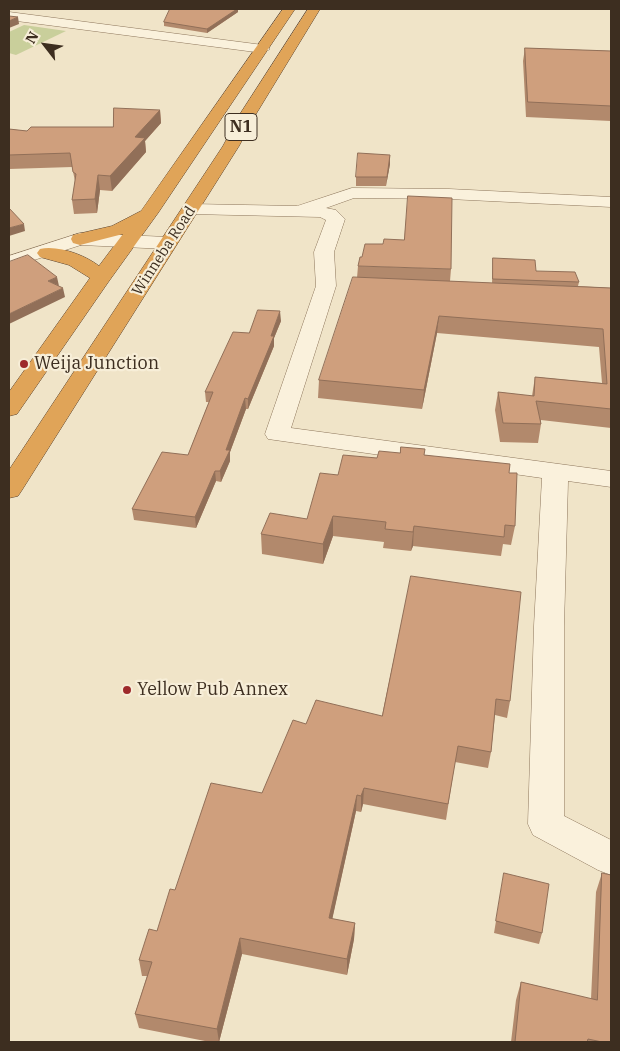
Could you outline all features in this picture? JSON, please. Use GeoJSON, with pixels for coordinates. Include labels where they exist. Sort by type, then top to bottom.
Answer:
{"type":"FeatureCollection","features":[{"type":"Feature","properties":{"kind":"highway","name":"Winneba Road"},"geometry":{"type":"LineString","coordinates":[[9,409],[101,277],[149,213],[289,9]]}},
{"type":"Feature","properties":{"kind":"highway","name":"Winneba Road"},"geometry":{"type":"LineString","coordinates":[[9,490],[231,146],[286,51],[314,9]]}},
{"type":"Feature","properties":{"kind":"highway"},"geometry":{"type":"LineString","coordinates":[[80,239],[118,230],[149,213]]}},
{"type":"Feature","properties":{"kind":"highway"},"geometry":{"type":"LineString","coordinates":[[39,254],[74,260],[94,270],[101,277]]}},
{"type":"Feature","properties":{"kind":"street"},"geometry":{"type":"LineString","coordinates":[[9,16],[263,49]]}},
{"type":"Feature","properties":{"kind":"street"},"geometry":{"type":"LineString","coordinates":[[298,212],[352,193],[449,194],[611,202]]}},
{"type":"Feature","properties":{"kind":"street"},"geometry":{"type":"LineString","coordinates":[[191,209],[330,214],[336,219],[324,252],[336,286],[277,434],[611,479]]}},
{"type":"Feature","properties":{"kind":"street"},"geometry":{"type":"LineString","coordinates":[[9,262],[39,254],[80,239],[123,248],[162,251]]}},
{"type":"Feature","properties":{"kind":"street"},"geometry":{"type":"LineString","coordinates":[[39,254],[123,248]]}},
{"type":"Feature","properties":{"kind":"street"},"geometry":{"type":"LineString","coordinates":[[556,471],[549,626],[546,824],[611,858]]}},
{"type":"Feature","properties":{"kind":"green space"},"geometry":{"type":"Polygon","coordinates":[[[24,25],[66,31],[16,55],[9,53],[9,32],[24,25]]]}},
{"type":"Feature","properties":{"kind":"building"},"geometry":{"type":"Polygon","coordinates":[[[170,9],[237,9],[207,29],[164,22],[170,9]]]}},
{"type":"Feature","properties":{"kind":"building"},"geometry":{"type":"Polygon","coordinates":[[[9,16],[18,17],[9,21],[9,16]]]}},
{"type":"Feature","properties":{"kind":"building"},"geometry":{"type":"Polygon","coordinates":[[[525,48],[611,51],[611,106],[528,102],[525,48]]]}},
{"type":"Feature","properties":{"kind":"building"},"geometry":{"type":"Polygon","coordinates":[[[114,108],[160,110],[135,137],[145,138],[110,176],[98,175],[95,199],[72,200],[76,174],[73,172],[70,153],[9,155],[9,129],[27,131],[31,127],[113,127],[114,108]]]}},
{"type":"Feature","properties":{"kind":"building"},"geometry":{"type":"Polygon","coordinates":[[[358,153],[390,155],[387,177],[356,177],[358,153]]]}},
{"type":"Feature","properties":{"kind":"building"},"geometry":{"type":"Polygon","coordinates":[[[408,196],[452,198],[451,269],[358,266],[365,244],[383,244],[384,239],[404,240],[408,196]]]}},
{"type":"Feature","properties":{"kind":"building"},"geometry":{"type":"Polygon","coordinates":[[[9,208],[24,224],[9,228],[9,208]]]}},
{"type":"Feature","properties":{"kind":"building"},"geometry":{"type":"Polygon","coordinates":[[[28,255],[57,277],[48,281],[63,288],[9,314],[9,262],[28,255]]]}},
{"type":"Feature","properties":{"kind":"building"},"geometry":{"type":"Polygon","coordinates":[[[493,258],[535,260],[536,271],[575,272],[579,282],[493,279],[493,258]]]}},
{"type":"Feature","properties":{"kind":"building"},"geometry":{"type":"Polygon","coordinates":[[[353,277],[611,288],[611,409],[536,401],[541,424],[503,423],[498,392],[534,396],[535,377],[607,384],[603,329],[439,316],[424,390],[319,380],[353,277]]]}},
{"type":"Feature","properties":{"kind":"building"},"geometry":{"type":"Polygon","coordinates":[[[258,310],[280,311],[271,336],[274,336],[248,399],[245,398],[226,450],[230,450],[220,471],[215,471],[195,517],[132,509],[162,452],[188,455],[213,392],[205,392],[233,332],[249,333],[258,310]]]}},
{"type":"Feature","properties":{"kind":"building"},"geometry":{"type":"Polygon","coordinates":[[[401,447],[425,449],[424,455],[510,464],[509,473],[517,473],[515,526],[505,525],[504,537],[414,526],[413,532],[385,529],[386,522],[333,516],[323,544],[261,534],[270,513],[307,519],[320,473],[338,475],[343,455],[377,458],[379,451],[400,453],[401,447]]]}},
{"type":"Feature","properties":{"kind":"building"},"geometry":{"type":"Polygon","coordinates":[[[411,576],[521,592],[510,701],[496,699],[491,752],[458,746],[448,804],[364,788],[361,796],[357,795],[329,918],[355,923],[347,959],[240,938],[217,1029],[135,1014],[152,962],[139,960],[149,929],[157,931],[170,889],[175,890],[211,783],[262,793],[293,720],[306,724],[316,700],[382,716],[411,576]]]}},
{"type":"Feature","properties":{"kind":"building"},"geometry":{"type":"Polygon","coordinates":[[[504,873],[549,884],[542,933],[496,921],[504,873]]]}},
{"type":"Feature","properties":{"kind":"building"},"geometry":{"type":"Polygon","coordinates":[[[602,873],[611,875],[611,1042],[588,1039],[587,1042],[515,1042],[521,982],[597,1000],[602,873]]]}},
{"type":"Feature","properties":{"kind":"place","name":"Weija Junction"},"geometry":{"type":"Point","coordinates":[24,364]}},
{"type":"Feature","properties":{"kind":"place","name":"Yellow Pub Annex"},"geometry":{"type":"Point","coordinates":[127,690]}}]}
